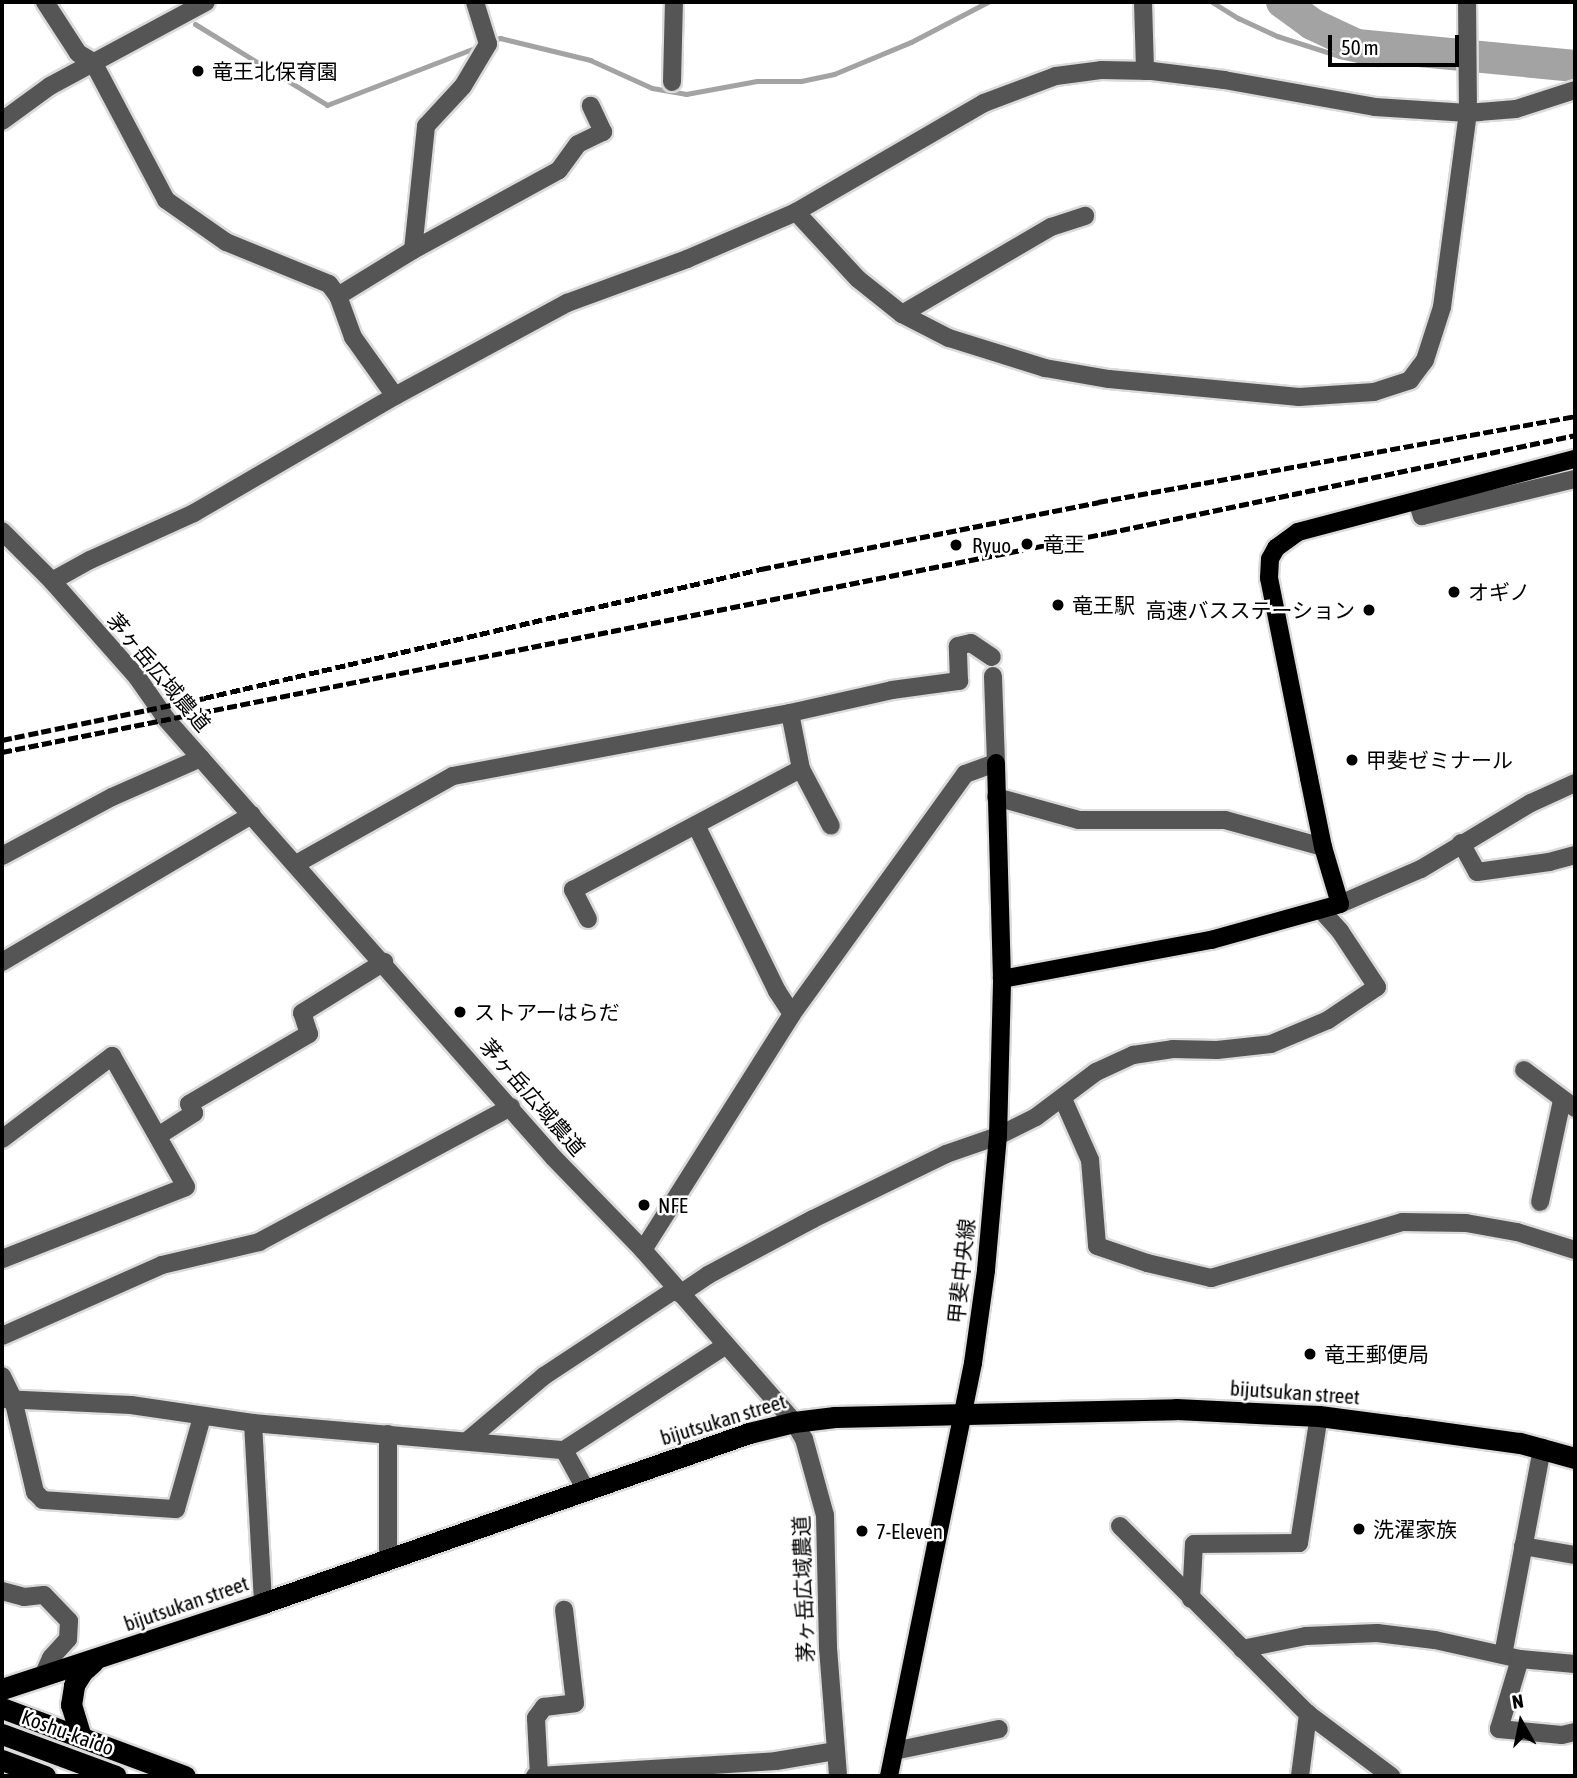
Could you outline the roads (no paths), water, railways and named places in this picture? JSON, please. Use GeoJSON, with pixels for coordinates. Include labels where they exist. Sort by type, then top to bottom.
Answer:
{"type":"FeatureCollection","features":[{"type":"Feature","properties":{"kind":"highway","name":"bijutsukan street"},"geometry":{"type":"LineString","coordinates":[[2,1689],[388,1560],[749,1433],[794,1422],[835,1417],[1175,1409],[1319,1416],[1542,1448],[1575,1458]]}},
{"type":"Feature","properties":{"kind":"highway"},"geometry":{"type":"LineString","coordinates":[[81,1737],[71,1705],[74,1685],[82,1672],[95,1660]]}},
{"type":"Feature","properties":{"kind":"highway"},"geometry":{"type":"LineString","coordinates":[[2,1708],[185,1776]]}},
{"type":"Feature","properties":{"kind":"highway","name":"Koshu-kaido"},"geometry":{"type":"LineString","coordinates":[[2,1734],[116,1776]]}},
{"type":"Feature","properties":{"kind":"highway"},"geometry":{"type":"LineString","coordinates":[[2,1760],[45,1776]]}},
{"type":"Feature","properties":{"kind":"main road"},"geometry":{"type":"LineString","coordinates":[[1002,979],[1211,940],[1340,904],[1323,847],[1269,578],[1270,559],[1276,548],[1298,532],[1575,459]]}},
{"type":"Feature","properties":{"kind":"main road","name":"甲斐中央線"},"geometry":{"type":"LineString","coordinates":[[889,1776],[963,1416],[986,1270],[998,1136],[1002,979],[996,763]]}},
{"type":"Feature","properties":{"kind":"street"},"geometry":{"type":"LineString","coordinates":[[44,2],[78,54],[93,62],[166,200],[226,242],[329,284],[338,296],[353,337],[395,396]]}},
{"type":"Feature","properties":{"kind":"street"},"geometry":{"type":"LineString","coordinates":[[2,121],[50,86],[206,2]]}},
{"type":"Feature","properties":{"kind":"street"},"geometry":{"type":"LineString","coordinates":[[413,250],[424,170],[426,126],[463,86],[486,37],[475,2]]}},
{"type":"Feature","properties":{"kind":"street"},"geometry":{"type":"LineString","coordinates":[[672,82],[674,2]]}},
{"type":"Feature","properties":{"kind":"street"},"geometry":{"type":"LineString","coordinates":[[1143,2],[1144,71]]}},
{"type":"Feature","properties":{"kind":"street"},"geometry":{"type":"LineString","coordinates":[[796,212],[859,279],[902,314],[949,338],[1045,368],[1109,379],[1299,397],[1374,392],[1410,380],[1425,360],[1442,307],[1468,113],[1466,2]]}},
{"type":"Feature","properties":{"kind":"street"},"geometry":{"type":"LineString","coordinates":[[52,581],[90,560],[194,513],[395,396],[567,303],[687,259],[796,212],[984,103],[1056,76],[1101,70],[1144,71],[1224,80],[1375,107],[1468,113],[1516,109],[1575,90]]}},
{"type":"Feature","properties":{"kind":"street"},"geometry":{"type":"LineString","coordinates":[[338,296],[413,250],[559,170],[578,144],[603,132],[591,106]]}},
{"type":"Feature","properties":{"kind":"street"},"geometry":{"type":"LineString","coordinates":[[902,314],[1051,227],[1085,216]]}},
{"type":"Feature","properties":{"kind":"street"},"geometry":{"type":"LineString","coordinates":[[1417,501],[1422,516],[1575,479]]}},
{"type":"Feature","properties":{"kind":"street","name":"茅ヶ岳広域農道"},"geometry":{"type":"LineString","coordinates":[[2,531],[52,581],[137,677],[167,720],[384,962],[554,1158],[643,1250],[794,1422],[804,1439],[825,1515],[828,1648],[838,1776]]}},
{"type":"Feature","properties":{"kind":"street"},"geometry":{"type":"LineString","coordinates":[[296,864],[453,776],[790,713],[892,690],[960,681],[958,646],[971,643],[992,657]]}},
{"type":"Feature","properties":{"kind":"street"},"geometry":{"type":"LineString","coordinates":[[643,1250],[792,1014],[965,774],[996,763],[993,676]]}},
{"type":"Feature","properties":{"kind":"street"},"geometry":{"type":"LineString","coordinates":[[790,713],[801,769],[831,826]]}},
{"type":"Feature","properties":{"kind":"street"},"geometry":{"type":"LineString","coordinates":[[2,856],[113,797],[201,758]]}},
{"type":"Feature","properties":{"kind":"street"},"geometry":{"type":"LineString","coordinates":[[588,919],[573,890],[801,769]]}},
{"type":"Feature","properties":{"kind":"street"},"geometry":{"type":"LineString","coordinates":[[1340,904],[1421,869],[1461,843],[1575,783]]}},
{"type":"Feature","properties":{"kind":"street"},"geometry":{"type":"LineString","coordinates":[[996,797],[1079,820],[1225,820],[1323,847]]}},
{"type":"Feature","properties":{"kind":"street"},"geometry":{"type":"LineString","coordinates":[[2,962],[252,815]]}},
{"type":"Feature","properties":{"kind":"street"},"geometry":{"type":"LineString","coordinates":[[696,825],[777,991],[792,1014]]}},
{"type":"Feature","properties":{"kind":"street"},"geometry":{"type":"LineString","coordinates":[[1461,843],[1477,872],[1549,862],[1575,855]]}},
{"type":"Feature","properties":{"kind":"street"},"geometry":{"type":"LineString","coordinates":[[467,1441],[544,1376],[678,1291],[813,1219],[946,1154],[998,1136],[1063,1099],[1077,1084],[1096,1072],[1133,1055],[1173,1049],[1217,1050],[1271,1044],[1328,1020],[1377,987],[1322,911]]}},
{"type":"Feature","properties":{"kind":"street"},"geometry":{"type":"LineString","coordinates":[[158,1136],[194,1113],[189,1104],[309,1034],[302,1013],[384,962]]}},
{"type":"Feature","properties":{"kind":"street"},"geometry":{"type":"LineString","coordinates":[[2,1139],[113,1056],[186,1187],[2,1259]]}},
{"type":"Feature","properties":{"kind":"street"},"geometry":{"type":"LineString","coordinates":[[1524,1070],[1569,1104],[1540,1202]]}},
{"type":"Feature","properties":{"kind":"street"},"geometry":{"type":"LineString","coordinates":[[1063,1099],[1090,1160],[1097,1246],[1147,1263],[1211,1278],[1402,1222],[1466,1223],[1517,1232],[1575,1250]]}},
{"type":"Feature","properties":{"kind":"street"},"geometry":{"type":"LineString","coordinates":[[2,1336],[162,1265],[259,1242],[511,1107]]}},
{"type":"Feature","properties":{"kind":"street"},"geometry":{"type":"LineString","coordinates":[[7,1399],[131,1405],[253,1423],[564,1450],[726,1345]]}},
{"type":"Feature","properties":{"kind":"street"},"geometry":{"type":"LineString","coordinates":[[2,1376],[35,1492],[43,1500],[176,1509],[202,1416]]}},
{"type":"Feature","properties":{"kind":"street"},"geometry":{"type":"LineString","coordinates":[[1191,1599],[1194,1544],[1299,1543],[1319,1416]]}},
{"type":"Feature","properties":{"kind":"street"},"geometry":{"type":"LineString","coordinates":[[253,1423],[262,1603]]}},
{"type":"Feature","properties":{"kind":"street"},"geometry":{"type":"LineString","coordinates":[[388,1434],[388,1560]]}},
{"type":"Feature","properties":{"kind":"street"},"geometry":{"type":"LineString","coordinates":[[1542,1448],[1523,1546],[1511,1657],[1499,1730],[1562,1735],[1575,1732]]}},
{"type":"Feature","properties":{"kind":"street"},"geometry":{"type":"LineString","coordinates":[[564,1450],[586,1490]]}},
{"type":"Feature","properties":{"kind":"street"},"geometry":{"type":"LineString","coordinates":[[1120,1526],[1308,1714],[1391,1776]]}},
{"type":"Feature","properties":{"kind":"street"},"geometry":{"type":"LineString","coordinates":[[1523,1546],[1575,1555]]}},
{"type":"Feature","properties":{"kind":"street"},"geometry":{"type":"LineString","coordinates":[[2,1591],[24,1597],[44,1595],[69,1621],[68,1639],[51,1658],[43,1676]]}},
{"type":"Feature","properties":{"kind":"street"},"geometry":{"type":"LineString","coordinates":[[564,1610],[575,1703],[544,1707],[536,1718],[537,1776],[776,1761],[836,1751]]}},
{"type":"Feature","properties":{"kind":"street"},"geometry":{"type":"LineString","coordinates":[[1242,1649],[1306,1636],[1377,1633],[1435,1640],[1511,1657],[1575,1664]]}},
{"type":"Feature","properties":{"kind":"street"},"geometry":{"type":"LineString","coordinates":[[1300,1776],[1308,1714]]}},
{"type":"Feature","properties":{"kind":"street"},"geometry":{"type":"LineString","coordinates":[[894,1751],[999,1729]]}},
{"type":"Feature","properties":{"kind":"waterway"},"geometry":{"type":"LineString","coordinates":[[489,42],[500,38],[590,60],[652,88],[686,94],[757,81],[801,81],[834,74],[911,42],[988,2]]}},
{"type":"Feature","properties":{"kind":"waterway"},"geometry":{"type":"LineString","coordinates":[[1212,2],[1238,18],[1277,36],[1339,56],[1378,64],[1477,58]]}},
{"type":"Feature","properties":{"kind":"waterway"},"geometry":{"type":"LineString","coordinates":[[1282,2],[1312,24],[1357,45],[1575,66]]}},
{"type":"Feature","properties":{"kind":"waterway"},"geometry":{"type":"LineString","coordinates":[[195,24],[327,105],[480,46]]}},
{"type":"Feature","properties":{"kind":"railway"},"geometry":{"type":"LineString","coordinates":[[2,740],[204,698],[761,569],[1098,502],[1575,416]]}},
{"type":"Feature","properties":{"kind":"railway"},"geometry":{"type":"LineString","coordinates":[[2,752],[1107,533],[1575,435]]}},
{"type":"Feature","properties":{"kind":"place","name":"竜王北保育園"},"geometry":{"type":"Point","coordinates":[198,71]}},
{"type":"Feature","properties":{"kind":"place","name":"竜王"},"geometry":{"type":"Point","coordinates":[1027,544]}},
{"type":"Feature","properties":{"kind":"place","name":"Ryuo"},"geometry":{"type":"Point","coordinates":[956,545]}},
{"type":"Feature","properties":{"kind":"place","name":"オギノ"},"geometry":{"type":"Point","coordinates":[1454,592]}},
{"type":"Feature","properties":{"kind":"place","name":"竜王駅"},"geometry":{"type":"Point","coordinates":[1058,605]}},
{"type":"Feature","properties":{"kind":"place","name":"高速バスステーション"},"geometry":{"type":"Point","coordinates":[1369,610]}},
{"type":"Feature","properties":{"kind":"place","name":"甲斐ゼミナール"},"geometry":{"type":"Point","coordinates":[1352,760]}},
{"type":"Feature","properties":{"kind":"place","name":"ストアーはらだ"},"geometry":{"type":"Point","coordinates":[460,1012]}},
{"type":"Feature","properties":{"kind":"place","name":"NFE"},"geometry":{"type":"Point","coordinates":[644,1205]}},
{"type":"Feature","properties":{"kind":"place","name":"竜王郵便局"},"geometry":{"type":"Point","coordinates":[1310,1354]}},
{"type":"Feature","properties":{"kind":"place","name":"洗濯家族"},"geometry":{"type":"Point","coordinates":[1359,1529]}},
{"type":"Feature","properties":{"kind":"place","name":"7-Eleven"},"geometry":{"type":"Point","coordinates":[862,1531]}}]}
